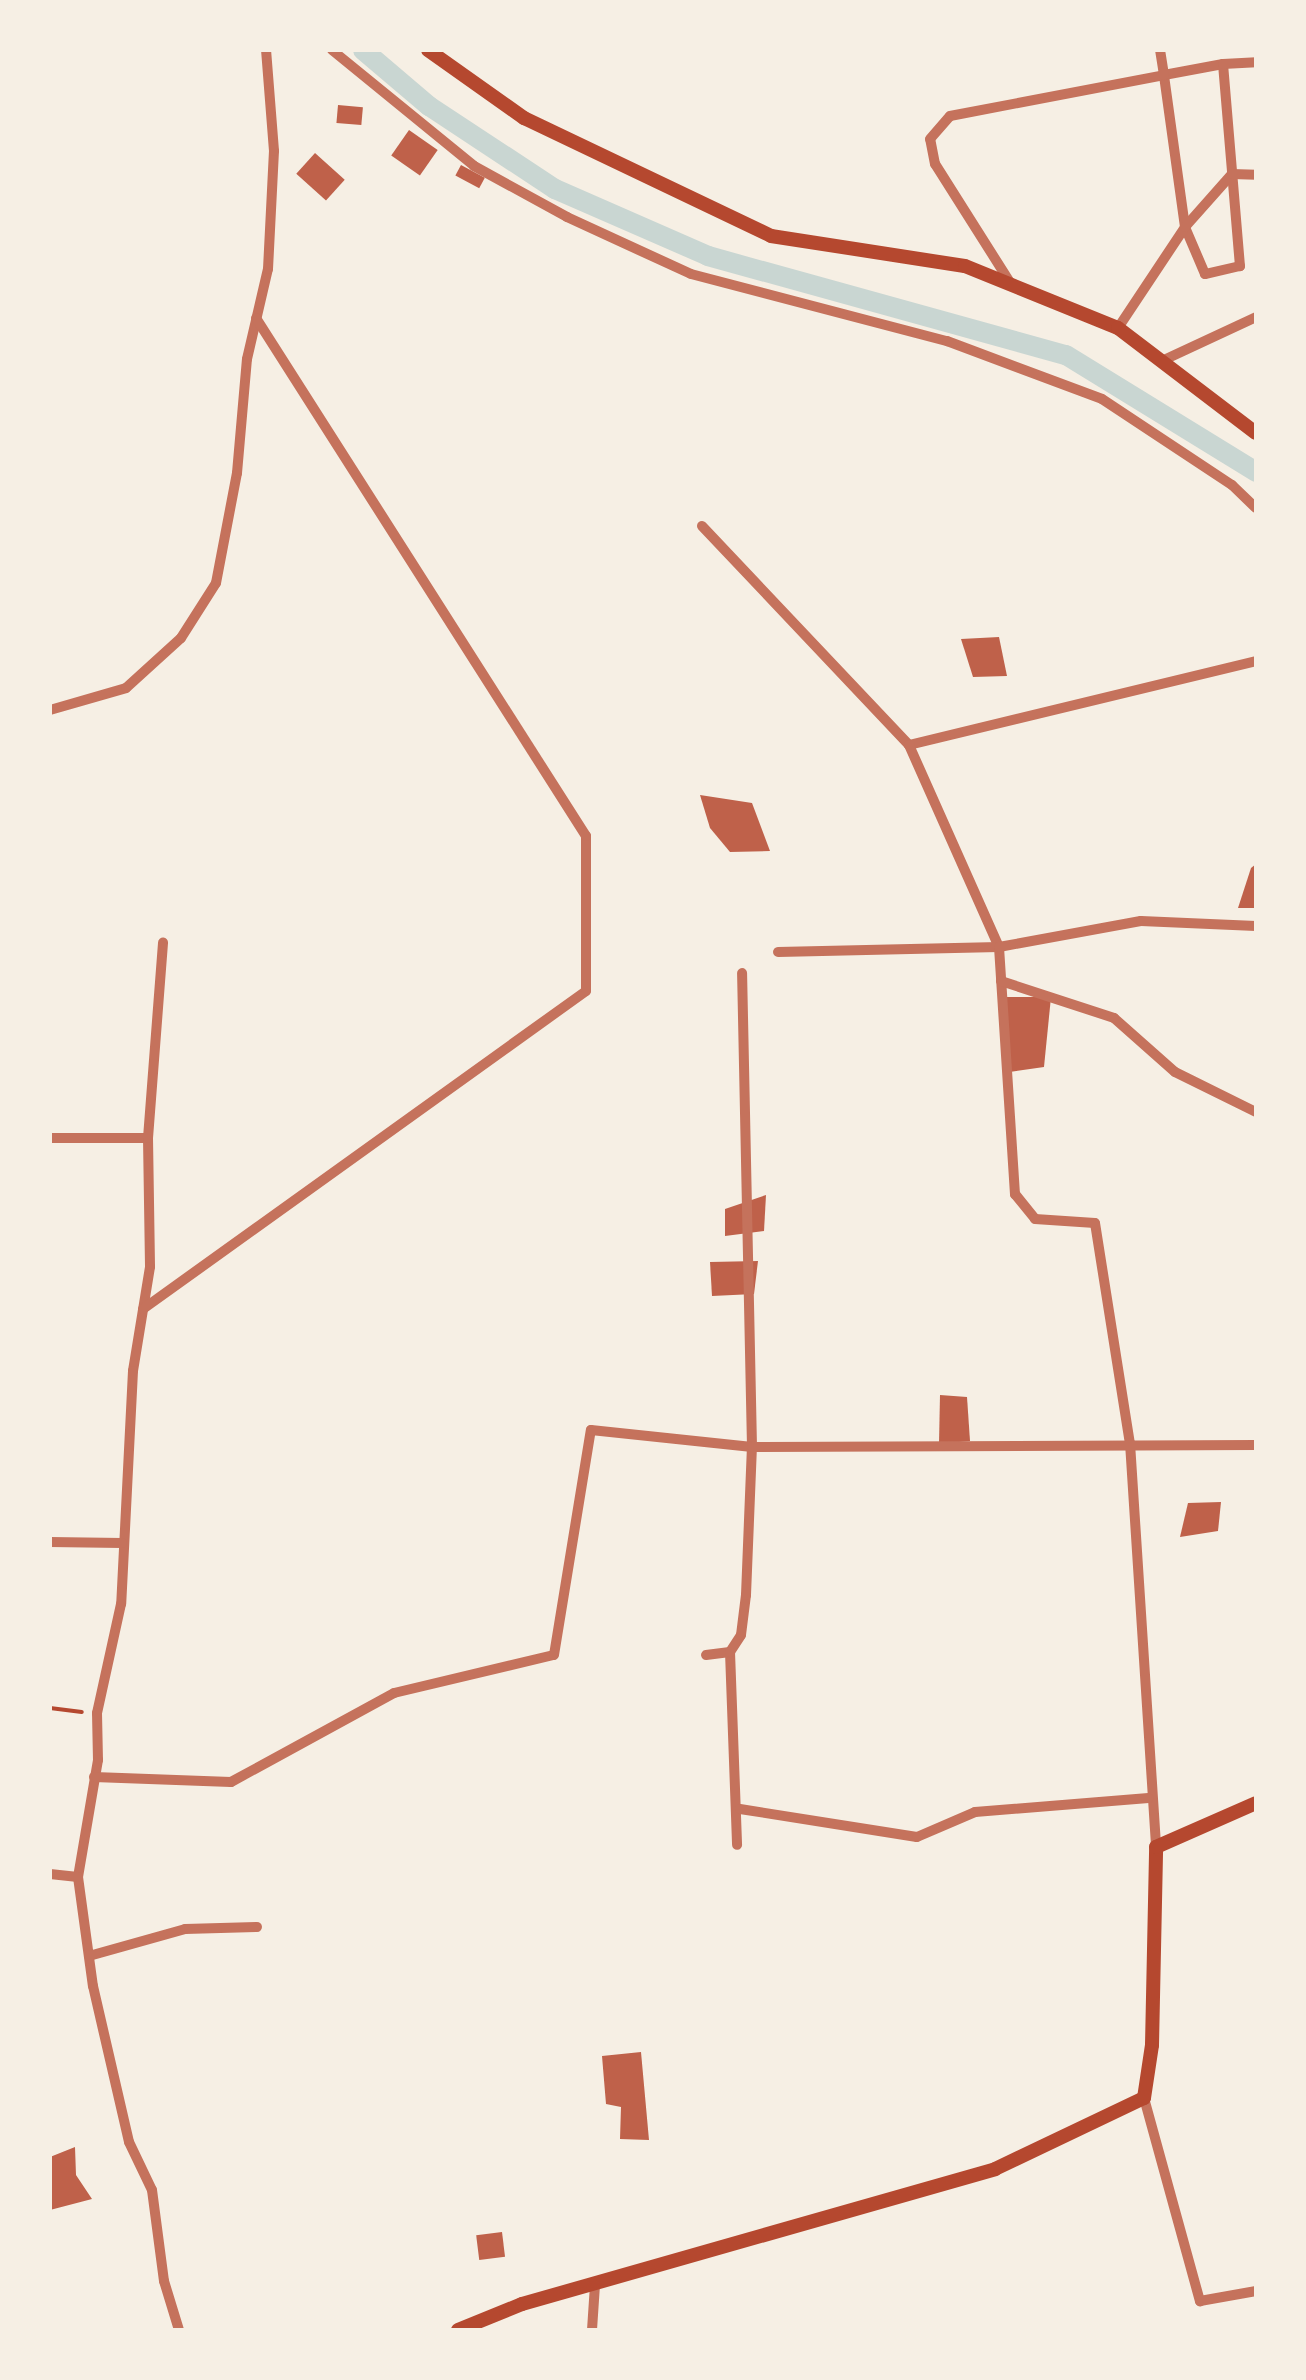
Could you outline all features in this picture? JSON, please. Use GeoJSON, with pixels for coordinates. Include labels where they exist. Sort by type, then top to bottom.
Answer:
{"type":"FeatureCollection","features":[{"type":"Feature","properties":{"kind":"main road"},"geometry":{"type":"LineString","coordinates":[[428,50],[524,118],[771,236],[966,266],[1118,328],[1166,359],[1198,393],[1256,433]]}},
{"type":"Feature","properties":{"kind":"main road"},"geometry":{"type":"LineString","coordinates":[[458,2330],[595,2284],[994,2169],[1144,2098],[1152,2044],[1156,1848],[1256,1804]]}},
{"type":"Feature","properties":{"kind":"street"},"geometry":{"type":"LineString","coordinates":[[50,710],[126,688],[181,638],[216,583],[256,318],[268,269],[274,151],[266,50]]}},
{"type":"Feature","properties":{"kind":"street"},"geometry":{"type":"LineString","coordinates":[[332,50],[474,166],[567,216],[691,274],[947,341],[1085,392],[1146,424],[1256,508]]}},
{"type":"Feature","properties":{"kind":"street"},"geometry":{"type":"LineString","coordinates":[[1160,50],[1185,227],[1205,274],[1240,266],[1223,64]]}},
{"type":"Feature","properties":{"kind":"street"},"geometry":{"type":"LineString","coordinates":[[1012,285],[936,164],[930,139],[950,116],[1223,64],[1256,62]]}},
{"type":"Feature","properties":{"kind":"street"},"geometry":{"type":"LineString","coordinates":[[1232,174],[1256,175]]}},
{"type":"Feature","properties":{"kind":"street"},"geometry":{"type":"LineString","coordinates":[[1118,328],[1185,227],[1232,174]]}},
{"type":"Feature","properties":{"kind":"street"},"geometry":{"type":"LineString","coordinates":[[1166,359],[1256,317]]}},
{"type":"Feature","properties":{"kind":"street"},"geometry":{"type":"LineString","coordinates":[[144,1309],[586,991],[586,836],[256,318]]}},
{"type":"Feature","properties":{"kind":"street"},"geometry":{"type":"LineString","coordinates":[[702,526],[909,745],[999,948],[1015,1194],[1035,1218],[1095,1224],[1130,1443],[1148,1798],[1156,1848]]}},
{"type":"Feature","properties":{"kind":"street"},"geometry":{"type":"LineString","coordinates":[[909,745],[1256,661]]}},
{"type":"Feature","properties":{"kind":"street"},"geometry":{"type":"LineString","coordinates":[[778,952],[999,948],[1140,921],[1256,926]]}},
{"type":"Feature","properties":{"kind":"street"},"geometry":{"type":"LineString","coordinates":[[163,942],[148,1138],[150,1266],[122,1543],[121,1604],[97,1714],[94,1777],[78,1877],[89,1956],[129,2142],[152,2190],[164,2281],[180,2330]]}},
{"type":"Feature","properties":{"kind":"street"},"geometry":{"type":"LineString","coordinates":[[738,1845],[740,1809],[730,1652],[741,1635],[746,1595],[752,1447],[742,973]]}},
{"type":"Feature","properties":{"kind":"street"},"geometry":{"type":"LineString","coordinates":[[1001,981],[1114,1018],[1175,1072],[1256,1112]]}},
{"type":"Feature","properties":{"kind":"street"},"geometry":{"type":"LineString","coordinates":[[50,1138],[148,1138]]}},
{"type":"Feature","properties":{"kind":"street"},"geometry":{"type":"LineString","coordinates":[[94,1777],[231,1782],[394,1693],[554,1656],[590,1430],[752,1447],[1130,1443],[1256,1446]]}},
{"type":"Feature","properties":{"kind":"street"},"geometry":{"type":"LineString","coordinates":[[50,1542],[122,1543]]}},
{"type":"Feature","properties":{"kind":"street"},"geometry":{"type":"LineString","coordinates":[[706,1656],[730,1652]]}},
{"type":"Feature","properties":{"kind":"street"},"geometry":{"type":"LineString","coordinates":[[740,1809],[917,1837],[975,1812],[1148,1798]]}},
{"type":"Feature","properties":{"kind":"street"},"geometry":{"type":"LineString","coordinates":[[50,1874],[78,1877]]}},
{"type":"Feature","properties":{"kind":"street"},"geometry":{"type":"LineString","coordinates":[[89,1956],[185,1929],[257,1928]]}},
{"type":"Feature","properties":{"kind":"street"},"geometry":{"type":"LineString","coordinates":[[1144,2098],[1200,2301],[1256,2291]]}},
{"type":"Feature","properties":{"kind":"street"},"geometry":{"type":"LineString","coordinates":[[592,2330],[595,2284]]}},
{"type":"Feature","properties":{"kind":"path"},"geometry":{"type":"LineString","coordinates":[[50,1708],[97,1714]]}},
{"type":"Feature","properties":{"kind":"building"},"geometry":{"type":"Polygon","coordinates":[[[338,105],[363,107],[361,125],[336,123],[338,105]]]}},
{"type":"Feature","properties":{"kind":"building"},"geometry":{"type":"Polygon","coordinates":[[[409,130],[438,150],[420,175],[391,155],[409,130]]]}},
{"type":"Feature","properties":{"kind":"building"},"geometry":{"type":"Polygon","coordinates":[[[315,153],[345,180],[326,201],[296,174],[315,153]]]}},
{"type":"Feature","properties":{"kind":"building"},"geometry":{"type":"Polygon","coordinates":[[[461,165],[485,178],[479,188],[455,176],[461,165]]]}},
{"type":"Feature","properties":{"kind":"building"},"geometry":{"type":"Polygon","coordinates":[[[999,637],[1007,676],[973,677],[961,639],[999,637]]]}},
{"type":"Feature","properties":{"kind":"building"},"geometry":{"type":"Polygon","coordinates":[[[700,795],[752,803],[770,851],[730,852],[710,828],[700,795]]]}},
{"type":"Feature","properties":{"kind":"building"},"geometry":{"type":"Polygon","coordinates":[[[1256,864],[1256,908],[1238,908],[1251,868],[1256,864]]]}},
{"type":"Feature","properties":{"kind":"building"},"geometry":{"type":"Polygon","coordinates":[[[1003,997],[1051,997],[1044,1067],[1003,1073],[1003,997]]]}},
{"type":"Feature","properties":{"kind":"building"},"geometry":{"type":"Polygon","coordinates":[[[766,1195],[764,1231],[725,1236],[725,1209],[766,1195]]]}},
{"type":"Feature","properties":{"kind":"building"},"geometry":{"type":"Polygon","coordinates":[[[758,1261],[754,1294],[712,1296],[710,1262],[758,1261]]]}},
{"type":"Feature","properties":{"kind":"building"},"geometry":{"type":"Polygon","coordinates":[[[940,1395],[967,1397],[970,1441],[939,1444],[940,1395]]]}},
{"type":"Feature","properties":{"kind":"building"},"geometry":{"type":"Polygon","coordinates":[[[1221,1502],[1218,1531],[1180,1537],[1188,1503],[1221,1502]]]}},
{"type":"Feature","properties":{"kind":"building"},"geometry":{"type":"Polygon","coordinates":[[[641,2052],[649,2140],[620,2139],[621,2107],[606,2104],[602,2056],[641,2052]]]}},
{"type":"Feature","properties":{"kind":"building"},"geometry":{"type":"Polygon","coordinates":[[[75,2147],[76,2175],[92,2199],[50,2210],[50,2157],[75,2147]]]}},
{"type":"Feature","properties":{"kind":"building"},"geometry":{"type":"Polygon","coordinates":[[[502,2232],[505,2257],[479,2260],[476,2235],[502,2232]]]}},
{"type":"Feature","properties":{"kind":"waterway"},"geometry":{"type":"LineString","coordinates":[[363,50],[429,106],[555,189],[708,256],[1066,355],[1256,472]]}}]}
